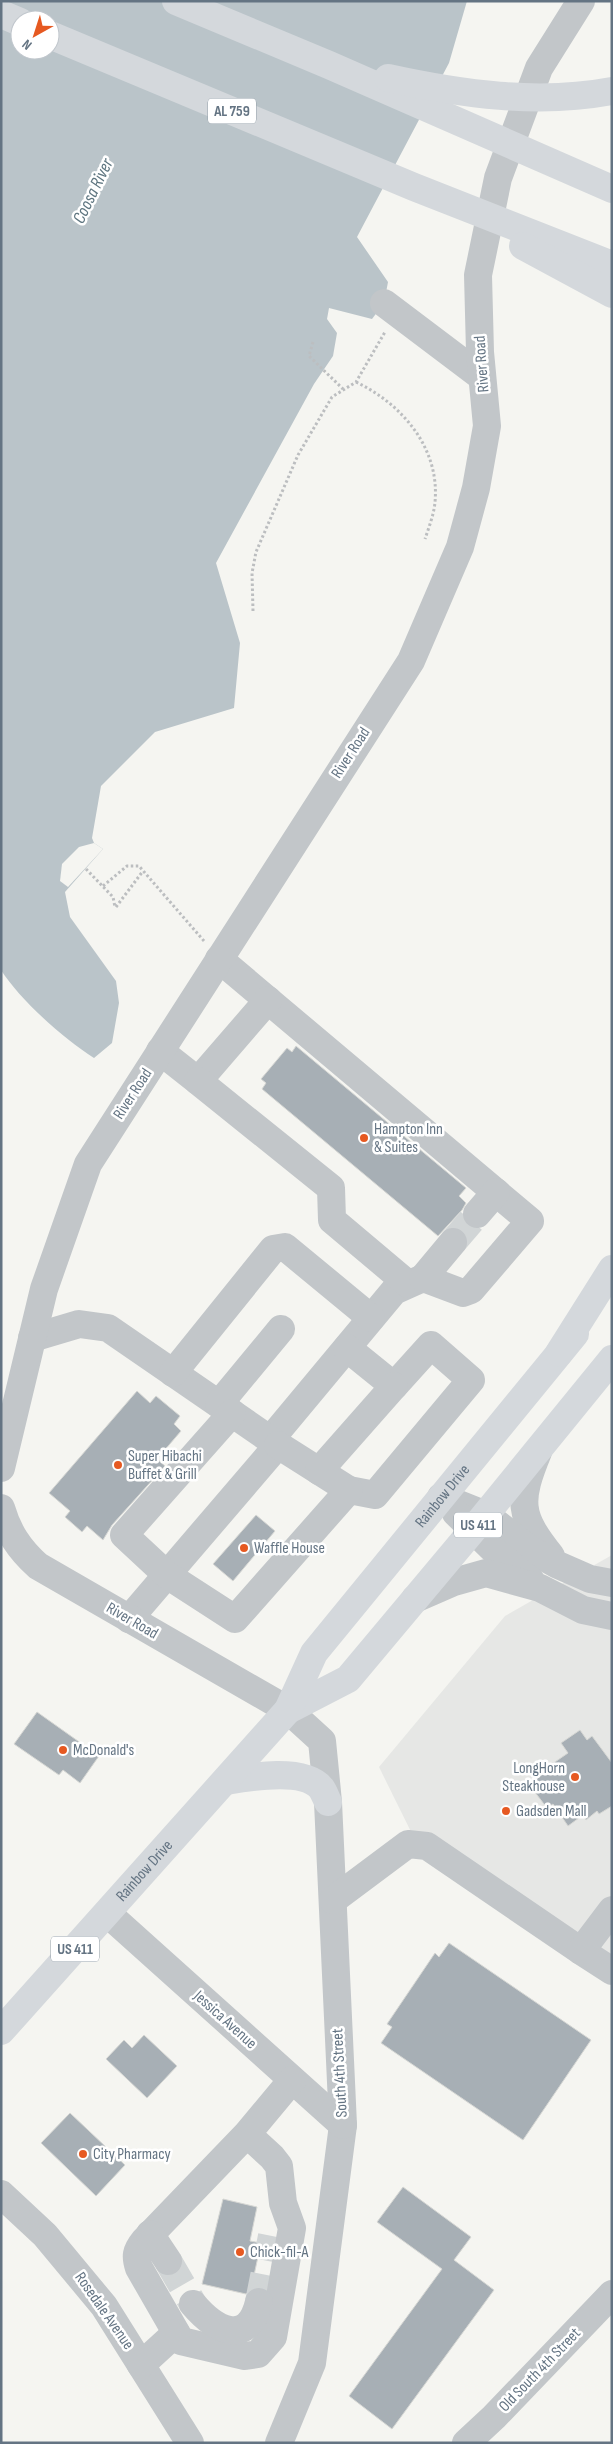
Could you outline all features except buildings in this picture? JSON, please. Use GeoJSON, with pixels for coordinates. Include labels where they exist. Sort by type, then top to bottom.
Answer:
{"type":"FeatureCollection","features":[{"type":"Feature","properties":{"kind":"main road"},"geometry":{"type":"LineString","coordinates":[[176,1],[330,65],[612,189]]}},
{"type":"Feature","properties":{"kind":"main road","name":"AL 759"},"geometry":{"type":"LineString","coordinates":[[60,39],[414,187],[612,265]]}},
{"type":"Feature","properties":{"kind":"main road"},"geometry":{"type":"LineString","coordinates":[[330,65],[439,89],[530,98],[590,95],[612,91]]}},
{"type":"Feature","properties":{"kind":"main road"},"geometry":{"type":"LineString","coordinates":[[414,187],[612,294]]}},
{"type":"Feature","properties":{"kind":"main road"},"geometry":{"type":"LineString","coordinates":[[559,1353],[612,1269]]}},
{"type":"Feature","properties":{"kind":"main road","name":"Rainbow Drive"},"geometry":{"type":"LineString","coordinates":[[1,2031],[108,1914],[288,1710],[314,1653],[559,1353],[612,1291]]}},
{"type":"Feature","properties":{"kind":"main road","name":"Rainbow Drive"},"geometry":{"type":"LineString","coordinates":[[288,1710],[348,1679],[479,1523],[612,1359]]}},
{"type":"Feature","properties":{"kind":"main road"},"geometry":{"type":"LineString","coordinates":[[226,1781],[275,1775],[297,1777],[321,1788],[328,1802]]}},
{"type":"Feature","properties":{"kind":"street","name":"River Road"},"geometry":{"type":"LineString","coordinates":[[1,1468],[44,1289],[88,1164],[411,661],[460,547],[476,488],[487,426],[482,377],[478,274],[498,178],[539,68],[581,1]]}},
{"type":"Feature","properties":{"kind":"street"},"geometry":{"type":"LineString","coordinates":[[384,303],[482,377]]}},
{"type":"Feature","properties":{"kind":"street"},"geometry":{"type":"LineString","coordinates":[[160,1051],[331,1188],[332,1220],[416,1281],[463,1293],[471,1290],[530,1221],[219,958]]}},
{"type":"Feature","properties":{"kind":"street"},"geometry":{"type":"LineString","coordinates":[[198,1081],[268,1000]]}},
{"type":"Feature","properties":{"kind":"street"},"geometry":{"type":"LineString","coordinates":[[477,1214],[496,1192]]}},
{"type":"Feature","properties":{"kind":"street"},"geometry":{"type":"LineString","coordinates":[[129,1619],[168,1576],[394,1291],[416,1281],[454,1242]]}},
{"type":"Feature","properties":{"kind":"street"},"geometry":{"type":"LineString","coordinates":[[173,1372],[273,1249],[285,1247],[372,1318]]}},
{"type":"Feature","properties":{"kind":"street"},"geometry":{"type":"LineString","coordinates":[[32,1338],[79,1324],[108,1328],[274,1443],[348,1490],[375,1494],[471,1380],[431,1345],[319,1471]]}},
{"type":"Feature","properties":{"kind":"street"},"geometry":{"type":"LineString","coordinates":[[280,1329],[226,1408],[124,1535],[168,1576],[235,1619],[348,1490]]}},
{"type":"Feature","properties":{"kind":"street"},"geometry":{"type":"LineString","coordinates":[[347,1348],[394,1386]]}},
{"type":"Feature","properties":{"kind":"street"},"geometry":{"type":"LineString","coordinates":[[539,1449],[527,1479],[523,1497],[525,1514],[534,1535],[558,1565]]}},
{"type":"Feature","properties":{"kind":"street"},"geometry":{"type":"LineString","coordinates":[[441,1497],[479,1523],[558,1565],[590,1579],[612,1583]]}},
{"type":"Feature","properties":{"kind":"street","name":"River Road"},"geometry":{"type":"LineString","coordinates":[[1,1508],[10,1532],[17,1544],[38,1566],[288,1710]]}},
{"type":"Feature","properties":{"kind":"street"},"geometry":{"type":"LineString","coordinates":[[479,1523],[540,1588]]}},
{"type":"Feature","properties":{"kind":"street"},"geometry":{"type":"LineString","coordinates":[[415,1599],[454,1582],[486,1573],[540,1588],[583,1610],[612,1616]]}},
{"type":"Feature","properties":{"kind":"street","name":"South 4th Street"},"geometry":{"type":"LineString","coordinates":[[279,2443],[312,2363],[343,2125],[328,1802],[322,1740],[288,1710]]}},
{"type":"Feature","properties":{"kind":"street"},"geometry":{"type":"LineString","coordinates":[[333,1900],[408,1844],[427,1846],[612,1971]]}},
{"type":"Feature","properties":{"kind":"street"},"geometry":{"type":"LineString","coordinates":[[581,1951],[612,1910]]}},
{"type":"Feature","properties":{"kind":"street","name":"Jessica Avenue"},"geometry":{"type":"LineString","coordinates":[[108,1914],[343,2125]]}},
{"type":"Feature","properties":{"kind":"street"},"geometry":{"type":"LineString","coordinates":[[247,2134],[279,2166],[283,2203],[292,2228],[272,2337],[258,2354],[246,2356],[181,2341],[135,2257],[137,2248],[247,2134],[292,2080]]}},
{"type":"Feature","properties":{"kind":"street","name":"Rosedale Avenue"},"geometry":{"type":"LineString","coordinates":[[1,2194],[45,2235],[104,2306],[190,2443]]}},
{"type":"Feature","properties":{"kind":"street"},"geometry":{"type":"LineString","coordinates":[[272,2236],[283,2203]]}},
{"type":"Feature","properties":{"kind":"street"},"geometry":{"type":"LineString","coordinates":[[150,2234],[168,2261]]}},
{"type":"Feature","properties":{"kind":"street","name":"Old South 4th Street"},"geometry":{"type":"LineString","coordinates":[[466,2443],[494,2417],[612,2294]]}},
{"type":"Feature","properties":{"kind":"street"},"geometry":{"type":"LineString","coordinates":[[193,2304],[207,2320],[230,2330],[241,2330],[256,2316],[259,2302]]}},
{"type":"Feature","properties":{"kind":"street"},"geometry":{"type":"LineString","coordinates":[[141,2365],[176,2334]]}},
{"type":"Feature","properties":{"kind":"street"},"geometry":{"type":"LineString","coordinates":[[272,2337],[315,2345]]}},
{"type":"Feature","properties":{"kind":"path"},"geometry":{"type":"LineString","coordinates":[[253,610],[252,573],[256,552],[298,455],[332,397],[356,382],[382,337]]}},
{"type":"Feature","properties":{"kind":"path"},"geometry":{"type":"LineString","coordinates":[[313,342],[309,356],[343,389]]}},
{"type":"Feature","properties":{"kind":"path"},"geometry":{"type":"LineString","coordinates":[[356,382],[372,390],[410,423],[425,443],[433,466],[436,489],[435,504],[425,539]]}},
{"type":"Feature","properties":{"kind":"path"},"geometry":{"type":"LineString","coordinates":[[103,886],[127,866],[139,866],[219,958]]}},
{"type":"Feature","properties":{"kind":"path"},"geometry":{"type":"LineString","coordinates":[[86,869],[113,897],[115,907],[143,871]]}},
{"type":"Feature","properties":{"kind":"shaded area","name":"Gadsden Mall"},"geometry":{"type":"Polygon","coordinates":[[[612,1555],[612,1981],[422,1854],[379,1767],[505,1616],[612,1555]]]}},
{"type":"Feature","properties":{"kind":"water","name":"Coosa River"},"geometry":{"type":"Polygon","coordinates":[[[1,1],[467,1],[449,63],[357,237],[388,282],[384,303],[372,319],[329,308],[327,319],[337,333],[333,356],[314,384],[216,563],[240,643],[234,708],[155,732],[101,786],[92,838],[94,843],[103,849],[65,892],[70,917],[116,981],[119,1003],[112,1043],[94,1058],[43,1018],[9,982],[1,970],[1,1]]]}},
{"type":"Feature","properties":{"kind":"pier"},"geometry":{"type":"Polygon","coordinates":[[[94,843],[103,849],[68,887],[60,881],[62,864],[79,847],[94,843]]]}},
{"type":"Feature","properties":{"kind":"tunnel"},"geometry":{"type":"LineString","coordinates":[[453,1242],[477,1214]]}},
{"type":"Feature","properties":{"kind":"tunnel"},"geometry":{"type":"LineString","coordinates":[[259,2302],[272,2236]]}},
{"type":"Feature","properties":{"kind":"tunnel"},"geometry":{"type":"LineString","coordinates":[[168,2261],[193,2304]]}},
{"type":"Feature","properties":{"kind":"place","name":"Hampton Inn & Suites"},"geometry":{"type":"Point","coordinates":[364,1138]}},
{"type":"Feature","properties":{"kind":"place","name":"Super Hibachi Buffet & Grill"},"geometry":{"type":"Point","coordinates":[118,1465]}},
{"type":"Feature","properties":{"kind":"place","name":"Waffle House"},"geometry":{"type":"Point","coordinates":[244,1548]}},
{"type":"Feature","properties":{"kind":"place","name":"McDonald's"},"geometry":{"type":"Point","coordinates":[63,1750]}},
{"type":"Feature","properties":{"kind":"place","name":"LongHorn Steakhouse"},"geometry":{"type":"Point","coordinates":[575,1777]}},
{"type":"Feature","properties":{"kind":"place","name":"Gadsden Mall"},"geometry":{"type":"Point","coordinates":[506,1811]}},
{"type":"Feature","properties":{"kind":"place","name":"City Pharmacy"},"geometry":{"type":"Point","coordinates":[83,2154]}},
{"type":"Feature","properties":{"kind":"place","name":"Chick-fil-A"},"geometry":{"type":"Point","coordinates":[240,2252]}}]}
